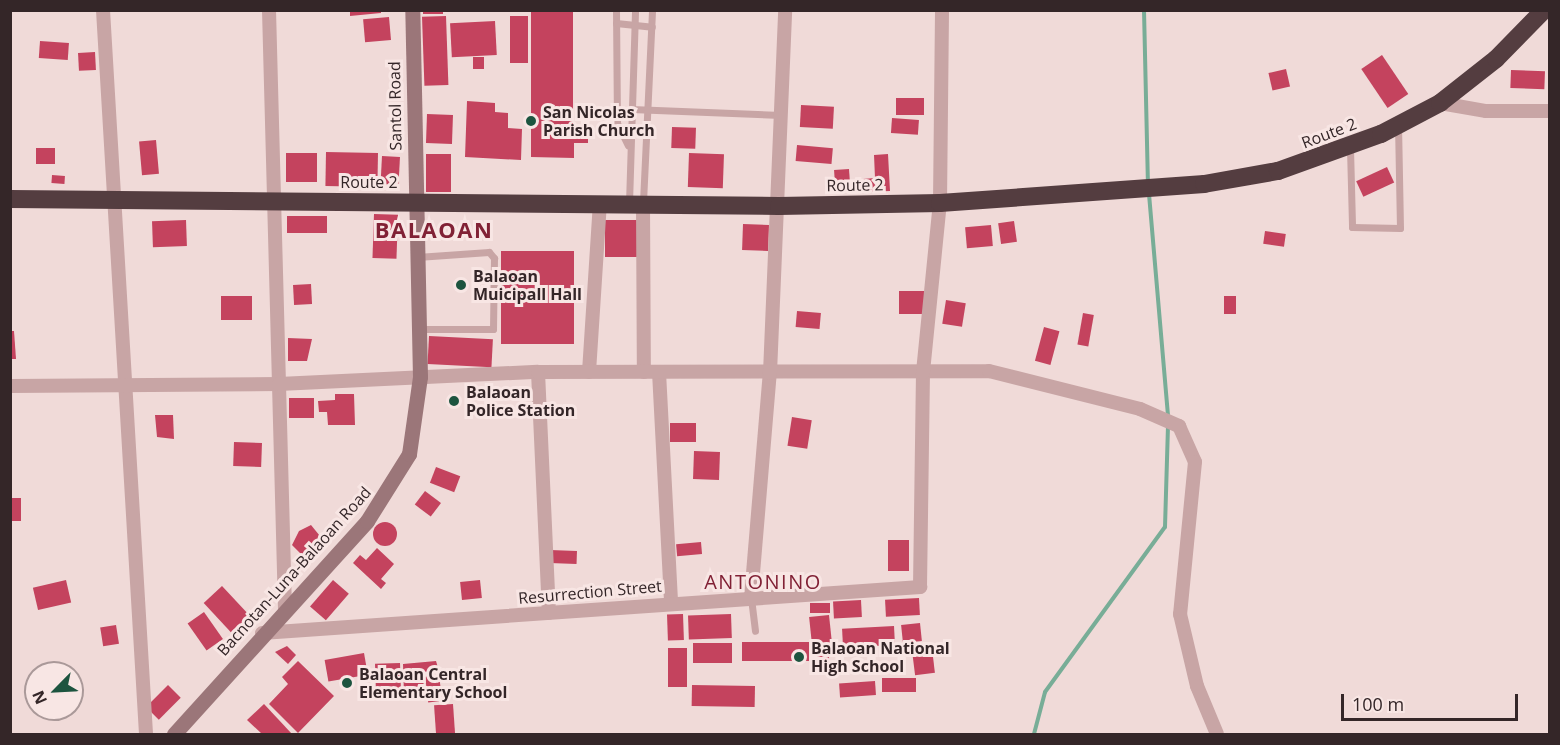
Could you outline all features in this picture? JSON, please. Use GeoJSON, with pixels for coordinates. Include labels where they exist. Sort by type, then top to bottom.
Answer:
{"type":"FeatureCollection","features":[{"type":"Feature","properties":{"kind":"highway","name":"Route 2"},"geometry":{"type":"LineString","coordinates":[[10,199],[779,206],[940,203],[1164,188],[1278,171],[1350,147],[1398,125],[1440,103],[1496,59],[1544,10]]}},
{"type":"Feature","properties":{"kind":"main road","name":"Santol Road"},"geometry":{"type":"LineString","coordinates":[[411,10],[415,201]]}},
{"type":"Feature","properties":{"kind":"main road","name":"Bacnotan-Luna-Balaoan Road"},"geometry":{"type":"LineString","coordinates":[[174,735],[262,633],[367,521],[403,468],[420,377],[415,201]]}},
{"type":"Feature","properties":{"kind":"street"},"geometry":{"type":"LineString","coordinates":[[103,10],[123,387],[146,735]]}},
{"type":"Feature","properties":{"kind":"street"},"geometry":{"type":"LineString","coordinates":[[269,10],[276,201],[285,609]]}},
{"type":"Feature","properties":{"kind":"street"},"geometry":{"type":"LineString","coordinates":[[751,597],[770,373],[779,206],[785,10]]}},
{"type":"Feature","properties":{"kind":"street"},"geometry":{"type":"LineString","coordinates":[[923,372],[940,203],[942,10]]}},
{"type":"Feature","properties":{"kind":"street"},"geometry":{"type":"LineString","coordinates":[[1440,103],[1486,111],[1550,111]]}},
{"type":"Feature","properties":{"kind":"street"},"geometry":{"type":"LineString","coordinates":[[589,372],[600,204]]}},
{"type":"Feature","properties":{"kind":"street"},"geometry":{"type":"LineString","coordinates":[[636,205],[644,372]]}},
{"type":"Feature","properties":{"kind":"street"},"geometry":{"type":"LineString","coordinates":[[10,386],[123,387],[279,384],[538,372],[1003,373],[1140,409],[1179,426],[1195,462],[1180,614],[1197,686],[1217,735]]}},
{"type":"Feature","properties":{"kind":"street"},"geometry":{"type":"LineString","coordinates":[[538,372],[549,613]]}},
{"type":"Feature","properties":{"kind":"street"},"geometry":{"type":"LineString","coordinates":[[660,372],[671,601]]}},
{"type":"Feature","properties":{"kind":"street","name":"Resurrection Street"},"geometry":{"type":"LineString","coordinates":[[262,633],[549,613],[671,601],[920,587],[923,372]]}},
{"type":"Feature","properties":{"kind":"lane"},"geometry":{"type":"LineString","coordinates":[[616,10],[617,123],[628,146]]}},
{"type":"Feature","properties":{"kind":"lane"},"geometry":{"type":"LineString","coordinates":[[635,10],[628,146],[636,205]]}},
{"type":"Feature","properties":{"kind":"lane"},"geometry":{"type":"LineString","coordinates":[[636,205],[648,109],[652,10]]}},
{"type":"Feature","properties":{"kind":"lane"},"geometry":{"type":"LineString","coordinates":[[616,23],[651,27]]}},
{"type":"Feature","properties":{"kind":"lane"},"geometry":{"type":"LineString","coordinates":[[631,109],[782,115]]}},
{"type":"Feature","properties":{"kind":"lane"},"geometry":{"type":"LineString","coordinates":[[1350,147],[1352,227],[1400,228],[1398,125]]}},
{"type":"Feature","properties":{"kind":"lane"},"geometry":{"type":"LineString","coordinates":[[416,257],[489,252],[494,258],[493,329],[418,328]]}},
{"type":"Feature","properties":{"kind":"lane"},"geometry":{"type":"LineString","coordinates":[[751,597],[755,631]]}},
{"type":"Feature","properties":{"kind":"building"},"geometry":{"type":"Polygon","coordinates":[[[350,10],[381,10],[381,13],[350,16],[350,10]]]}},
{"type":"Feature","properties":{"kind":"building"},"geometry":{"type":"Polygon","coordinates":[[[423,10],[443,10],[443,14],[423,14],[423,10]]]}},
{"type":"Feature","properties":{"kind":"building"},"geometry":{"type":"Polygon","coordinates":[[[531,10],[573,10],[573,125],[588,125],[588,143],[574,143],[574,158],[531,157],[531,10]]]}},
{"type":"Feature","properties":{"kind":"building"},"geometry":{"type":"Polygon","coordinates":[[[446,16],[448,85],[424,86],[422,17],[446,16]]]}},
{"type":"Feature","properties":{"kind":"building"},"geometry":{"type":"Polygon","coordinates":[[[510,16],[528,16],[528,63],[510,63],[510,16]]]}},
{"type":"Feature","properties":{"kind":"building"},"geometry":{"type":"Polygon","coordinates":[[[389,17],[391,40],[365,42],[363,19],[389,17]]]}},
{"type":"Feature","properties":{"kind":"building"},"geometry":{"type":"Polygon","coordinates":[[[495,21],[497,55],[452,57],[450,23],[495,21]]]}},
{"type":"Feature","properties":{"kind":"building"},"geometry":{"type":"Polygon","coordinates":[[[40,41],[69,43],[68,60],[39,58],[40,41]]]}},
{"type":"Feature","properties":{"kind":"building"},"geometry":{"type":"Polygon","coordinates":[[[95,52],[96,70],[79,71],[78,53],[95,52]]]}},
{"type":"Feature","properties":{"kind":"building"},"geometry":{"type":"Polygon","coordinates":[[[1382,55],[1408,94],[1388,108],[1361,69],[1382,55]]]}},
{"type":"Feature","properties":{"kind":"building"},"geometry":{"type":"Polygon","coordinates":[[[473,57],[484,57],[484,69],[473,69],[473,57]]]}},
{"type":"Feature","properties":{"kind":"building"},"geometry":{"type":"Polygon","coordinates":[[[1286,69],[1290,87],[1273,91],[1268,73],[1286,69]]]}},
{"type":"Feature","properties":{"kind":"building"},"geometry":{"type":"Polygon","coordinates":[[[1511,70],[1545,71],[1544,89],[1510,88],[1511,70]]]}},
{"type":"Feature","properties":{"kind":"building"},"geometry":{"type":"Polygon","coordinates":[[[896,98],[924,98],[924,115],[896,115],[896,98]]]}},
{"type":"Feature","properties":{"kind":"building"},"geometry":{"type":"Polygon","coordinates":[[[467,101],[495,103],[495,112],[508,113],[508,128],[522,129],[521,160],[465,157],[467,101]]]}},
{"type":"Feature","properties":{"kind":"building"},"geometry":{"type":"Polygon","coordinates":[[[801,105],[834,107],[833,129],[800,127],[801,105]]]}},
{"type":"Feature","properties":{"kind":"building"},"geometry":{"type":"Polygon","coordinates":[[[427,114],[453,115],[452,144],[426,143],[427,114]]]}},
{"type":"Feature","properties":{"kind":"building"},"geometry":{"type":"Polygon","coordinates":[[[892,118],[919,120],[918,135],[891,133],[892,118]]]}},
{"type":"Feature","properties":{"kind":"building"},"geometry":{"type":"Polygon","coordinates":[[[672,127],[696,128],[695,149],[671,148],[672,127]]]}},
{"type":"Feature","properties":{"kind":"building"},"geometry":{"type":"Polygon","coordinates":[[[156,140],[159,174],[142,175],[139,141],[156,140]]]}},
{"type":"Feature","properties":{"kind":"building"},"geometry":{"type":"Polygon","coordinates":[[[797,145],[833,148],[831,164],[796,161],[797,145]]]}},
{"type":"Feature","properties":{"kind":"building"},"geometry":{"type":"Polygon","coordinates":[[[36,148],[55,148],[55,164],[36,164],[36,148]]]}},
{"type":"Feature","properties":{"kind":"building"},"geometry":{"type":"Polygon","coordinates":[[[326,152],[378,153],[377,187],[325,186],[326,152]]]}},
{"type":"Feature","properties":{"kind":"building"},"geometry":{"type":"Polygon","coordinates":[[[286,153],[317,153],[317,182],[286,182],[286,153]]]}},
{"type":"Feature","properties":{"kind":"building"},"geometry":{"type":"Polygon","coordinates":[[[689,153],[724,154],[723,188],[688,187],[689,153]]]}},
{"type":"Feature","properties":{"kind":"building"},"geometry":{"type":"Polygon","coordinates":[[[426,154],[451,154],[451,192],[426,192],[426,154]]]}},
{"type":"Feature","properties":{"kind":"building"},"geometry":{"type":"Polygon","coordinates":[[[888,154],[890,191],[864,192],[863,179],[875,178],[874,155],[888,154]]]}},
{"type":"Feature","properties":{"kind":"building"},"geometry":{"type":"Polygon","coordinates":[[[382,156],[400,157],[399,185],[381,184],[382,156]]]}},
{"type":"Feature","properties":{"kind":"building"},"geometry":{"type":"Polygon","coordinates":[[[1387,167],[1394,182],[1363,197],[1356,181],[1387,167]]]}},
{"type":"Feature","properties":{"kind":"building"},"geometry":{"type":"Polygon","coordinates":[[[849,169],[850,185],[835,186],[834,170],[849,169]]]}},
{"type":"Feature","properties":{"kind":"building"},"geometry":{"type":"Polygon","coordinates":[[[52,175],[65,176],[64,184],[51,183],[52,175]]]}},
{"type":"Feature","properties":{"kind":"building"},"geometry":{"type":"Polygon","coordinates":[[[374,214],[398,215],[396,259],[372,258],[374,214]]]}},
{"type":"Feature","properties":{"kind":"building"},"geometry":{"type":"Polygon","coordinates":[[[287,216],[327,216],[327,233],[287,233],[287,216]]]}},
{"type":"Feature","properties":{"kind":"building"},"geometry":{"type":"Polygon","coordinates":[[[186,220],[187,246],[153,247],[152,221],[186,220]]]}},
{"type":"Feature","properties":{"kind":"building"},"geometry":{"type":"Polygon","coordinates":[[[605,220],[639,220],[639,257],[605,257],[605,220]]]}},
{"type":"Feature","properties":{"kind":"building"},"geometry":{"type":"Polygon","coordinates":[[[1014,221],[1017,242],[1001,244],[998,223],[1014,221]]]}},
{"type":"Feature","properties":{"kind":"building"},"geometry":{"type":"Polygon","coordinates":[[[743,224],[769,225],[768,251],[742,250],[743,224]]]}},
{"type":"Feature","properties":{"kind":"building"},"geometry":{"type":"Polygon","coordinates":[[[991,225],[993,246],[967,248],[965,227],[991,225]]]}},
{"type":"Feature","properties":{"kind":"building"},"geometry":{"type":"Polygon","coordinates":[[[1265,231],[1286,234],[1284,247],[1263,244],[1265,231]]]}},
{"type":"Feature","properties":{"kind":"building"},"geometry":{"type":"Polygon","coordinates":[[[501,251],[574,251],[574,344],[501,344],[501,251]]]}},
{"type":"Feature","properties":{"kind":"building"},"geometry":{"type":"Polygon","coordinates":[[[311,284],[312,304],[294,305],[293,285],[311,284]]]}},
{"type":"Feature","properties":{"kind":"building"},"geometry":{"type":"Polygon","coordinates":[[[899,291],[924,291],[924,314],[899,314],[899,291]]]}},
{"type":"Feature","properties":{"kind":"building"},"geometry":{"type":"Polygon","coordinates":[[[221,296],[252,296],[252,320],[221,320],[221,296]]]}},
{"type":"Feature","properties":{"kind":"building"},"geometry":{"type":"Polygon","coordinates":[[[1224,296],[1236,296],[1236,314],[1224,314],[1224,296]]]}},
{"type":"Feature","properties":{"kind":"building"},"geometry":{"type":"Polygon","coordinates":[[[946,300],[966,303],[962,327],[942,324],[946,300]]]}},
{"type":"Feature","properties":{"kind":"building"},"geometry":{"type":"Polygon","coordinates":[[[797,311],[821,313],[820,329],[796,327],[797,311]]]}},
{"type":"Feature","properties":{"kind":"building"},"geometry":{"type":"Polygon","coordinates":[[[1083,313],[1094,315],[1088,346],[1077,345],[1083,313]]]}},
{"type":"Feature","properties":{"kind":"building"},"geometry":{"type":"Polygon","coordinates":[[[1044,327],[1059,331],[1050,365],[1035,361],[1044,327]]]}},
{"type":"Feature","properties":{"kind":"building"},"geometry":{"type":"Polygon","coordinates":[[[10,331],[14,331],[16,359],[10,359],[10,331]]]}},
{"type":"Feature","properties":{"kind":"building"},"geometry":{"type":"Polygon","coordinates":[[[429,336],[493,339],[491,367],[428,364],[429,336]]]}},
{"type":"Feature","properties":{"kind":"building"},"geometry":{"type":"Polygon","coordinates":[[[288,338],[312,339],[307,361],[288,361],[288,338]]]}},
{"type":"Feature","properties":{"kind":"building"},"geometry":{"type":"Polygon","coordinates":[[[335,394],[354,394],[355,425],[328,425],[327,412],[319,412],[318,401],[335,400],[335,394]]]}},
{"type":"Feature","properties":{"kind":"building"},"geometry":{"type":"Polygon","coordinates":[[[289,398],[314,398],[314,418],[289,418],[289,398]]]}},
{"type":"Feature","properties":{"kind":"building"},"geometry":{"type":"Polygon","coordinates":[[[155,415],[173,415],[174,439],[157,437],[155,415]]]}},
{"type":"Feature","properties":{"kind":"building"},"geometry":{"type":"Polygon","coordinates":[[[792,417],[812,420],[807,449],[787,446],[792,417]]]}},
{"type":"Feature","properties":{"kind":"building"},"geometry":{"type":"Polygon","coordinates":[[[670,423],[696,423],[696,442],[670,442],[670,423]]]}},
{"type":"Feature","properties":{"kind":"building"},"geometry":{"type":"Polygon","coordinates":[[[234,442],[262,443],[261,467],[233,466],[234,442]]]}},
{"type":"Feature","properties":{"kind":"building"},"geometry":{"type":"Polygon","coordinates":[[[694,451],[720,452],[719,480],[693,479],[694,451]]]}},
{"type":"Feature","properties":{"kind":"building"},"geometry":{"type":"Polygon","coordinates":[[[436,467],[460,476],[454,492],[430,483],[436,467]]]}},
{"type":"Feature","properties":{"kind":"building"},"geometry":{"type":"Polygon","coordinates":[[[425,491],[441,503],[431,517],[415,505],[425,491]]]}},
{"type":"Feature","properties":{"kind":"building"},"geometry":{"type":"Polygon","coordinates":[[[10,498],[21,498],[21,521],[10,521],[10,498]]]}},
{"type":"Feature","properties":{"kind":"building"},"geometry":{"type":"Polygon","coordinates":[[[385,522],[393,526],[397,534],[393,542],[385,546],[377,542],[373,534],[377,526],[385,522]]]}},
{"type":"Feature","properties":{"kind":"building"},"geometry":{"type":"Polygon","coordinates":[[[311,525],[324,541],[313,546],[307,560],[292,545],[299,531],[311,525]]]}},
{"type":"Feature","properties":{"kind":"building"},"geometry":{"type":"Polygon","coordinates":[[[888,540],[909,540],[909,571],[888,571],[888,540]]]}},
{"type":"Feature","properties":{"kind":"building"},"geometry":{"type":"Polygon","coordinates":[[[701,542],[702,554],[677,556],[676,544],[701,542]]]}},
{"type":"Feature","properties":{"kind":"building"},"geometry":{"type":"Polygon","coordinates":[[[377,548],[394,564],[381,579],[386,583],[381,589],[353,563],[360,555],[366,560],[377,548]]]}},
{"type":"Feature","properties":{"kind":"building"},"geometry":{"type":"Polygon","coordinates":[[[550,550],[577,551],[577,564],[550,563],[550,550]]]}},
{"type":"Feature","properties":{"kind":"building"},"geometry":{"type":"Polygon","coordinates":[[[66,580],[71,602],[38,610],[33,588],[66,580]]]}},
{"type":"Feature","properties":{"kind":"building"},"geometry":{"type":"Polygon","coordinates":[[[333,580],[349,594],[326,620],[310,606],[333,580]]]}},
{"type":"Feature","properties":{"kind":"building"},"geometry":{"type":"Polygon","coordinates":[[[480,580],[482,598],[462,600],[460,582],[480,580]]]}},
{"type":"Feature","properties":{"kind":"building"},"geometry":{"type":"Polygon","coordinates":[[[222,586],[255,621],[236,638],[204,603],[222,586]]]}},
{"type":"Feature","properties":{"kind":"building"},"geometry":{"type":"Polygon","coordinates":[[[919,598],[920,615],[886,617],[885,600],[919,598]]]}},
{"type":"Feature","properties":{"kind":"building"},"geometry":{"type":"Polygon","coordinates":[[[861,600],[862,617],[834,618],[833,601],[861,600]]]}},
{"type":"Feature","properties":{"kind":"building"},"geometry":{"type":"Polygon","coordinates":[[[810,603],[830,603],[830,613],[810,613],[810,603]]]}},
{"type":"Feature","properties":{"kind":"building"},"geometry":{"type":"Polygon","coordinates":[[[204,612],[223,639],[207,651],[188,623],[204,612]]]}},
{"type":"Feature","properties":{"kind":"building"},"geometry":{"type":"Polygon","coordinates":[[[683,614],[684,640],[668,641],[667,615],[683,614]]]}},
{"type":"Feature","properties":{"kind":"building"},"geometry":{"type":"Polygon","coordinates":[[[731,614],[732,638],[689,639],[688,616],[731,614]]]}},
{"type":"Feature","properties":{"kind":"building"},"geometry":{"type":"Polygon","coordinates":[[[829,615],[832,643],[812,645],[809,617],[829,615]]]}},
{"type":"Feature","properties":{"kind":"building"},"geometry":{"type":"Polygon","coordinates":[[[920,623],[922,641],[903,643],[901,625],[920,623]]]}},
{"type":"Feature","properties":{"kind":"building"},"geometry":{"type":"Polygon","coordinates":[[[116,625],[119,644],[103,646],[100,628],[116,625]]]}},
{"type":"Feature","properties":{"kind":"building"},"geometry":{"type":"Polygon","coordinates":[[[894,626],[895,645],[843,648],[842,629],[894,626]]]}},
{"type":"Feature","properties":{"kind":"building"},"geometry":{"type":"Polygon","coordinates":[[[742,642],[809,642],[809,661],[742,661],[742,642]]]}},
{"type":"Feature","properties":{"kind":"building"},"geometry":{"type":"Polygon","coordinates":[[[693,643],[732,643],[732,663],[693,663],[693,643]]]}},
{"type":"Feature","properties":{"kind":"building"},"geometry":{"type":"Polygon","coordinates":[[[287,646],[296,655],[288,664],[275,652],[287,646]]]}},
{"type":"Feature","properties":{"kind":"building"},"geometry":{"type":"Polygon","coordinates":[[[668,648],[687,648],[687,687],[668,687],[668,648]]]}},
{"type":"Feature","properties":{"kind":"building"},"geometry":{"type":"Polygon","coordinates":[[[813,649],[829,649],[829,667],[813,667],[813,649]]]}},
{"type":"Feature","properties":{"kind":"building"},"geometry":{"type":"Polygon","coordinates":[[[932,649],[935,673],[915,675],[912,651],[932,649]]]}},
{"type":"Feature","properties":{"kind":"building"},"geometry":{"type":"Polygon","coordinates":[[[364,653],[368,675],[328,682],[325,660],[364,653]]]}},
{"type":"Feature","properties":{"kind":"building"},"geometry":{"type":"Polygon","coordinates":[[[298,661],[334,696],[298,733],[269,704],[288,684],[282,677],[298,661]]]}},
{"type":"Feature","properties":{"kind":"building"},"geometry":{"type":"Polygon","coordinates":[[[436,661],[439,671],[423,672],[424,693],[404,694],[403,664],[436,661]]]}},
{"type":"Feature","properties":{"kind":"building"},"geometry":{"type":"Polygon","coordinates":[[[400,663],[401,688],[376,689],[375,664],[400,663]]]}},
{"type":"Feature","properties":{"kind":"building"},"geometry":{"type":"Polygon","coordinates":[[[439,675],[442,701],[428,703],[425,677],[439,675]]]}},
{"type":"Feature","properties":{"kind":"building"},"geometry":{"type":"Polygon","coordinates":[[[882,678],[916,678],[916,692],[882,692],[882,678]]]}},
{"type":"Feature","properties":{"kind":"building"},"geometry":{"type":"Polygon","coordinates":[[[875,681],[876,695],[840,697],[839,684],[875,681]]]}},
{"type":"Feature","properties":{"kind":"building"},"geometry":{"type":"Polygon","coordinates":[[[168,685],[181,698],[159,720],[146,707],[168,685]]]}},
{"type":"Feature","properties":{"kind":"building"},"geometry":{"type":"Polygon","coordinates":[[[692,685],[755,686],[755,707],[692,706],[692,685]]]}},
{"type":"Feature","properties":{"kind":"building"},"geometry":{"type":"Polygon","coordinates":[[[264,704],[292,734],[262,734],[247,720],[264,704]]]}},
{"type":"Feature","properties":{"kind":"building"},"geometry":{"type":"Polygon","coordinates":[[[453,704],[455,734],[436,734],[434,705],[453,704]]]}},
{"type":"Feature","properties":{"kind":"waterway"},"geometry":{"type":"LineString","coordinates":[[1144,10],[1148,184]]}},
{"type":"Feature","properties":{"kind":"waterway"},"geometry":{"type":"LineString","coordinates":[[1149,194],[1168,415]]}},
{"type":"Feature","properties":{"kind":"waterway"},"geometry":{"type":"LineString","coordinates":[[1034,734],[1045,692],[1165,527],[1168,425]]}},
{"type":"Feature","properties":{"kind":"place","name":"San Nicolas Parish Church"},"geometry":{"type":"Point","coordinates":[531,121]}},
{"type":"Feature","properties":{"kind":"place","name":"Balaoan Muicipall Hall"},"geometry":{"type":"Point","coordinates":[461,285]}},
{"type":"Feature","properties":{"kind":"place","name":"Balaoan Police Station"},"geometry":{"type":"Point","coordinates":[454,401]}},
{"type":"Feature","properties":{"kind":"place","name":"Balaoan National High School"},"geometry":{"type":"Point","coordinates":[799,657]}},
{"type":"Feature","properties":{"kind":"place","name":"Balaoan Central Elementary School"},"geometry":{"type":"Point","coordinates":[347,683]}},
{"type":"Feature","properties":{"kind":"district","name":"BALAOAN"},"geometry":{"type":"Point","coordinates":[434,230]}},
{"type":"Feature","properties":{"kind":"district","name":"ANTONINO"},"geometry":{"type":"Point","coordinates":[763,581]}}]}
